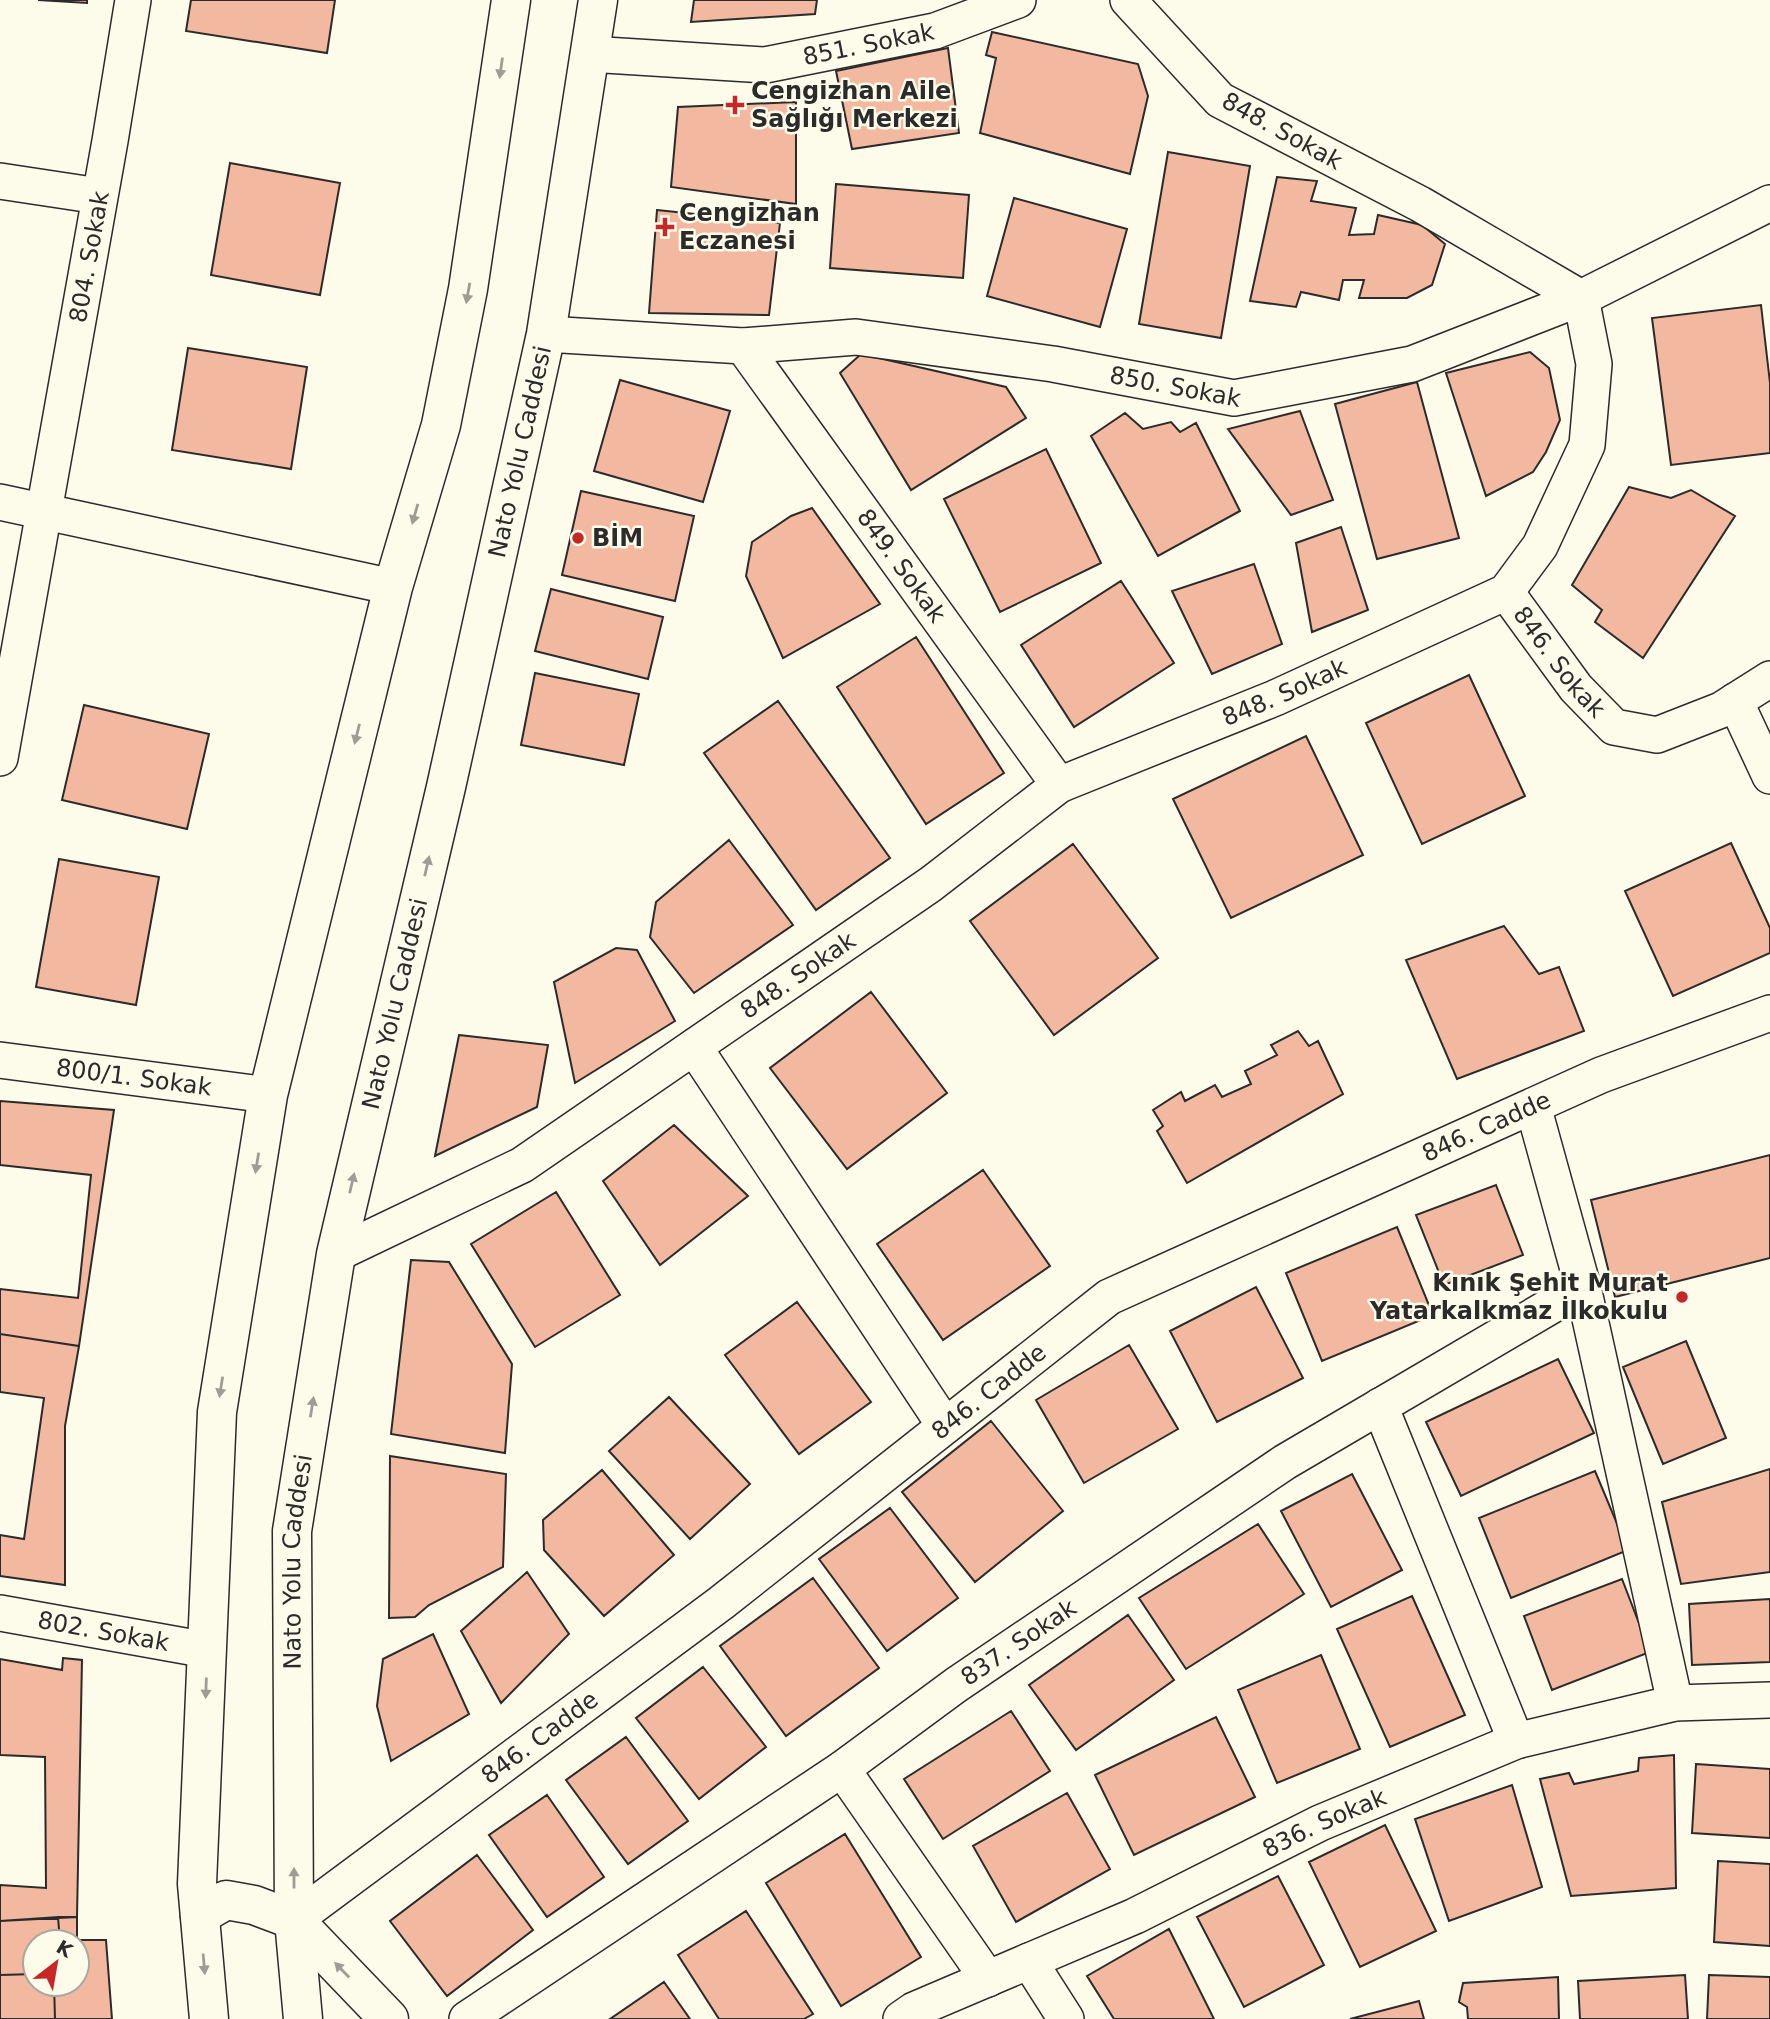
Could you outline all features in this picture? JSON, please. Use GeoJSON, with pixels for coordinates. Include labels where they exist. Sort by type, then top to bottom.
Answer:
{"type":"FeatureCollection","features":[{"type":"Feature","properties":{"kind":"main road"},"geometry":{"type":"LineString","coordinates":[[209,2019],[197,1884],[217,1412],[268,1095],[393,587],[441,425],[468,289],[511,0]]}},
{"type":"Feature","properties":{"kind":"main road","name":"Nato Yolu Caddesi"},"geometry":{"type":"LineString","coordinates":[[303,2019],[294,1920],[292,1531],[336,1254],[446,787],[547,334],[598,0]]}},
{"type":"Feature","properties":{"kind":"main road"},"geometry":{"type":"LineString","coordinates":[[200,1915],[226,1900],[254,1905],[294,1920],[389,2019]]}},
{"type":"Feature","properties":{"kind":"street","name":"804. Sokak"},"geometry":{"type":"LineString","coordinates":[[0,758],[133,0]]}},
{"type":"Feature","properties":{"kind":"street","name":"851. Sokak"},"geometry":{"type":"LineString","coordinates":[[589,54],[765,65],[935,31],[1018,0]]}},
{"type":"Feature","properties":{"kind":"street","name":"848. Sokak"},"geometry":{"type":"LineString","coordinates":[[336,1254],[522,1165],[931,884],[1059,785],[1275,698],[1506,592],[1540,546],[1587,445],[1594,364],[1581,298],[1420,204],[1220,100],[1128,0]]}},
{"type":"Feature","properties":{"kind":"street"},"geometry":{"type":"LineString","coordinates":[[0,181],[99,196]]}},
{"type":"Feature","properties":{"kind":"street","name":"850. Sokak"},"geometry":{"type":"LineString","coordinates":[[547,334],[743,346],[856,337],[1053,363],[1234,398],[1412,364],[1581,298],[1770,203]]}},
{"type":"Feature","properties":{"kind":"street","name":"849. Sokak"},"geometry":{"type":"LineString","coordinates":[[743,346],[1059,785]]}},
{"type":"Feature","properties":{"kind":"street"},"geometry":{"type":"LineString","coordinates":[[0,502],[393,587]]}},
{"type":"Feature","properties":{"kind":"street","name":"846. Sokak"},"geometry":{"type":"LineString","coordinates":[[1506,592],[1576,688],[1614,727],[1657,735],[1721,710],[1770,679]]}},
{"type":"Feature","properties":{"kind":"street"},"geometry":{"type":"LineString","coordinates":[[1735,701],[1770,776]]}},
{"type":"Feature","properties":{"kind":"street","name":"846. Cadde"},"geometry":{"type":"LineString","coordinates":[[294,1920],[721,1603],[1109,1297],[1601,1075],[1770,1013]]}},
{"type":"Feature","properties":{"kind":"street"},"geometry":{"type":"LineString","coordinates":[[694,1046],[945,1426]]}},
{"type":"Feature","properties":{"kind":"street","name":"800/1. Sokak"},"geometry":{"type":"LineString","coordinates":[[0,1060],[268,1095]]}},
{"type":"Feature","properties":{"kind":"street"},"geometry":{"type":"LineString","coordinates":[[1533,1106],[1583,1287],[1675,1703]]}},
{"type":"Feature","properties":{"kind":"street","name":"837. Sokak"},"geometry":{"type":"LineString","coordinates":[[467,2019],[842,1769],[956,1685],[1274,1469],[1583,1287]]}},
{"type":"Feature","properties":{"kind":"street"},"geometry":{"type":"LineString","coordinates":[[1380,1406],[1516,1741]]}},
{"type":"Feature","properties":{"kind":"street","name":"802. Sokak"},"geometry":{"type":"LineString","coordinates":[[0,1613],[207,1650]]}},
{"type":"Feature","properties":{"kind":"street","name":"836. Sokak"},"geometry":{"type":"LineString","coordinates":[[901,2019],[914,2010],[1135,1916],[1320,1823],[1516,1741],[1675,1703],[1770,1700]]}},
{"type":"Feature","properties":{"kind":"street"},"geometry":{"type":"LineString","coordinates":[[842,1769],[988,1979]]}},
{"type":"Feature","properties":{"kind":"street"},"geometry":{"type":"LineString","coordinates":[[1029,1961],[1066,2019]]}},
{"type":"Feature","properties":{"kind":"building"},"geometry":{"type":"Polygon","coordinates":[[[38,0],[87,0],[87,3],[38,0]]]}},
{"type":"Feature","properties":{"kind":"building"},"geometry":{"type":"Polygon","coordinates":[[[191,0],[335,0],[327,53],[186,31],[191,0]]]}},
{"type":"Feature","properties":{"kind":"building"},"geometry":{"type":"Polygon","coordinates":[[[694,0],[817,0],[815,14],[691,22],[694,0]]]}},
{"type":"Feature","properties":{"kind":"building"},"geometry":{"type":"Polygon","coordinates":[[[992,32],[1138,64],[1148,96],[1130,174],[980,133],[996,58],[986,55],[992,32]]]}},
{"type":"Feature","properties":{"kind":"building"},"geometry":{"type":"Polygon","coordinates":[[[948,48],[959,133],[852,149],[836,71],[948,48]]]}},
{"type":"Feature","properties":{"kind":"building"},"geometry":{"type":"Polygon","coordinates":[[[796,102],[796,204],[671,187],[678,107],[796,102]]]}},
{"type":"Feature","properties":{"kind":"building"},"geometry":{"type":"Polygon","coordinates":[[[1168,152],[1250,166],[1221,338],[1139,324],[1168,152]]]}},
{"type":"Feature","properties":{"kind":"building"},"geometry":{"type":"Polygon","coordinates":[[[230,163],[340,183],[320,295],[211,275],[230,163]]]}},
{"type":"Feature","properties":{"kind":"building"},"geometry":{"type":"Polygon","coordinates":[[[1277,177],[1317,181],[1311,201],[1356,208],[1349,235],[1374,234],[1378,215],[1422,225],[1445,244],[1432,285],[1407,298],[1359,298],[1364,280],[1343,280],[1339,300],[1301,292],[1296,307],[1250,301],[1277,177]]]}},
{"type":"Feature","properties":{"kind":"building"},"geometry":{"type":"Polygon","coordinates":[[[836,184],[969,195],[963,278],[830,268],[836,184]]]}},
{"type":"Feature","properties":{"kind":"building"},"geometry":{"type":"Polygon","coordinates":[[[1014,198],[1127,229],[1100,327],[987,296],[1014,198]]]}},
{"type":"Feature","properties":{"kind":"building"},"geometry":{"type":"Polygon","coordinates":[[[657,210],[780,223],[769,315],[649,313],[657,210]]]}},
{"type":"Feature","properties":{"kind":"building"},"geometry":{"type":"Polygon","coordinates":[[[1761,305],[1770,383],[1770,453],[1671,465],[1652,318],[1761,305]]]}},
{"type":"Feature","properties":{"kind":"building"},"geometry":{"type":"Polygon","coordinates":[[[188,348],[307,367],[291,469],[172,450],[188,348]]]}},
{"type":"Feature","properties":{"kind":"building"},"geometry":{"type":"Polygon","coordinates":[[[1530,352],[1549,368],[1560,420],[1546,452],[1533,472],[1486,496],[1446,373],[1530,352]]]}},
{"type":"Feature","properties":{"kind":"building"},"geometry":{"type":"Polygon","coordinates":[[[861,354],[1006,387],[1026,418],[911,490],[840,373],[861,354]]]}},
{"type":"Feature","properties":{"kind":"building"},"geometry":{"type":"Polygon","coordinates":[[[620,380],[730,411],[703,502],[594,471],[620,380]]]}},
{"type":"Feature","properties":{"kind":"building"},"geometry":{"type":"Polygon","coordinates":[[[1417,382],[1459,538],[1377,559],[1335,404],[1417,382]]]}},
{"type":"Feature","properties":{"kind":"building"},"geometry":{"type":"Polygon","coordinates":[[[1300,411],[1333,500],[1291,515],[1228,429],[1300,411]]]}},
{"type":"Feature","properties":{"kind":"building"},"geometry":{"type":"Polygon","coordinates":[[[1125,413],[1143,429],[1171,422],[1180,432],[1196,423],[1240,511],[1158,556],[1091,436],[1125,413]]]}},
{"type":"Feature","properties":{"kind":"building"},"geometry":{"type":"Polygon","coordinates":[[[1046,449],[1101,563],[1000,612],[944,499],[1046,449]]]}},
{"type":"Feature","properties":{"kind":"building"},"geometry":{"type":"Polygon","coordinates":[[[1629,487],[1671,498],[1691,490],[1735,516],[1643,658],[1595,622],[1602,610],[1572,585],[1629,487]]]}},
{"type":"Feature","properties":{"kind":"building"},"geometry":{"type":"Polygon","coordinates":[[[581,491],[694,516],[675,601],[562,575],[581,491]]]}},
{"type":"Feature","properties":{"kind":"building"},"geometry":{"type":"Polygon","coordinates":[[[812,508],[880,604],[783,658],[746,576],[752,542],[791,516],[812,508]]]}},
{"type":"Feature","properties":{"kind":"building"},"geometry":{"type":"Polygon","coordinates":[[[1341,527],[1368,610],[1312,632],[1296,543],[1341,527]]]}},
{"type":"Feature","properties":{"kind":"building"},"geometry":{"type":"Polygon","coordinates":[[[1254,564],[1282,644],[1212,674],[1172,591],[1254,564]]]}},
{"type":"Feature","properties":{"kind":"building"},"geometry":{"type":"Polygon","coordinates":[[[1121,581],[1174,663],[1074,727],[1021,645],[1121,581]]]}},
{"type":"Feature","properties":{"kind":"building"},"geometry":{"type":"Polygon","coordinates":[[[551,589],[663,617],[648,679],[535,651],[551,589]]]}},
{"type":"Feature","properties":{"kind":"building"},"geometry":{"type":"Polygon","coordinates":[[[916,637],[1004,773],[926,824],[837,687],[916,637]]]}},
{"type":"Feature","properties":{"kind":"building"},"geometry":{"type":"Polygon","coordinates":[[[535,673],[639,694],[624,765],[521,745],[535,673]]]}},
{"type":"Feature","properties":{"kind":"building"},"geometry":{"type":"Polygon","coordinates":[[[1469,675],[1525,796],[1422,844],[1366,723],[1469,675]]]}},
{"type":"Feature","properties":{"kind":"building"},"geometry":{"type":"Polygon","coordinates":[[[778,701],[890,858],[816,910],[704,753],[778,701]]]}},
{"type":"Feature","properties":{"kind":"building"},"geometry":{"type":"Polygon","coordinates":[[[84,705],[209,734],[187,829],[62,800],[84,705]]]}},
{"type":"Feature","properties":{"kind":"building"},"geometry":{"type":"Polygon","coordinates":[[[1306,736],[1363,855],[1231,918],[1173,799],[1306,736]]]}},
{"type":"Feature","properties":{"kind":"building"},"geometry":{"type":"Polygon","coordinates":[[[729,840],[793,925],[694,993],[650,937],[656,902],[729,840]]]}},
{"type":"Feature","properties":{"kind":"building"},"geometry":{"type":"Polygon","coordinates":[[[1731,843],[1770,928],[1770,953],[1673,996],[1625,891],[1731,843]]]}},
{"type":"Feature","properties":{"kind":"building"},"geometry":{"type":"Polygon","coordinates":[[[1073,844],[1158,958],[1054,1035],[970,921],[1073,844]]]}},
{"type":"Feature","properties":{"kind":"building"},"geometry":{"type":"Polygon","coordinates":[[[59,859],[159,877],[136,1005],[36,987],[59,859]]]}},
{"type":"Feature","properties":{"kind":"building"},"geometry":{"type":"Polygon","coordinates":[[[1504,926],[1539,974],[1559,967],[1584,1031],[1457,1079],[1406,960],[1504,926]]]}},
{"type":"Feature","properties":{"kind":"building"},"geometry":{"type":"Polygon","coordinates":[[[616,948],[637,950],[675,1021],[575,1083],[554,982],[616,948]]]}},
{"type":"Feature","properties":{"kind":"building"},"geometry":{"type":"Polygon","coordinates":[[[871,992],[947,1093],[847,1169],[770,1068],[871,992]]]}},
{"type":"Feature","properties":{"kind":"building"},"geometry":{"type":"Polygon","coordinates":[[[1298,1031],[1309,1046],[1318,1041],[1343,1094],[1187,1183],[1157,1131],[1163,1126],[1153,1110],[1181,1092],[1185,1101],[1215,1085],[1222,1097],[1251,1084],[1245,1071],[1277,1055],[1271,1045],[1298,1031]]]}},
{"type":"Feature","properties":{"kind":"building"},"geometry":{"type":"Polygon","coordinates":[[[459,1035],[548,1045],[537,1107],[435,1156],[459,1035]]]}},
{"type":"Feature","properties":{"kind":"building"},"geometry":{"type":"Polygon","coordinates":[[[0,1101],[114,1110],[79,1346],[0,1334],[0,1289],[78,1298],[91,1175],[0,1165],[0,1101]]]}},
{"type":"Feature","properties":{"kind":"building"},"geometry":{"type":"Polygon","coordinates":[[[674,1125],[748,1196],[660,1265],[603,1181],[674,1125]]]}},
{"type":"Feature","properties":{"kind":"building"},"geometry":{"type":"Polygon","coordinates":[[[1770,1155],[1770,1258],[1615,1297],[1591,1200],[1770,1155]]]}},
{"type":"Feature","properties":{"kind":"building"},"geometry":{"type":"Polygon","coordinates":[[[983,1170],[1050,1266],[943,1340],[877,1244],[983,1170]]]}},
{"type":"Feature","properties":{"kind":"building"},"geometry":{"type":"Polygon","coordinates":[[[1496,1185],[1523,1255],[1444,1285],[1416,1215],[1496,1185]]]}},
{"type":"Feature","properties":{"kind":"building"},"geometry":{"type":"Polygon","coordinates":[[[556,1192],[620,1295],[535,1347],[471,1244],[556,1192]]]}},
{"type":"Feature","properties":{"kind":"building"},"geometry":{"type":"Polygon","coordinates":[[[1397,1227],[1433,1315],[1322,1361],[1286,1273],[1397,1227]]]}},
{"type":"Feature","properties":{"kind":"building"},"geometry":{"type":"Polygon","coordinates":[[[411,1260],[449,1262],[512,1364],[505,1453],[391,1434],[411,1260]]]}},
{"type":"Feature","properties":{"kind":"building"},"geometry":{"type":"Polygon","coordinates":[[[1256,1287],[1303,1378],[1217,1422],[1170,1331],[1256,1287]]]}},
{"type":"Feature","properties":{"kind":"building"},"geometry":{"type":"Polygon","coordinates":[[[797,1302],[871,1402],[799,1454],[725,1355],[797,1302]]]}},
{"type":"Feature","properties":{"kind":"building"},"geometry":{"type":"Polygon","coordinates":[[[0,1334],[79,1346],[65,1426],[65,1585],[0,1576],[0,1535],[24,1539],[44,1398],[0,1392],[0,1334]]]}},
{"type":"Feature","properties":{"kind":"building"},"geometry":{"type":"Polygon","coordinates":[[[1686,1341],[1726,1438],[1663,1464],[1623,1367],[1686,1341]]]}},
{"type":"Feature","properties":{"kind":"building"},"geometry":{"type":"Polygon","coordinates":[[[1129,1345],[1178,1429],[1084,1483],[1036,1400],[1129,1345]]]}},
{"type":"Feature","properties":{"kind":"building"},"geometry":{"type":"Polygon","coordinates":[[[1558,1359],[1594,1433],[1461,1496],[1426,1422],[1558,1359]]]}},
{"type":"Feature","properties":{"kind":"building"},"geometry":{"type":"Polygon","coordinates":[[[669,1397],[750,1484],[690,1539],[609,1451],[669,1397]]]}},
{"type":"Feature","properties":{"kind":"building"},"geometry":{"type":"Polygon","coordinates":[[[991,1421],[1063,1511],[975,1582],[902,1492],[991,1421]]]}},
{"type":"Feature","properties":{"kind":"building"},"geometry":{"type":"Polygon","coordinates":[[[390,1456],[506,1474],[503,1567],[429,1605],[415,1617],[389,1618],[390,1456]]]}},
{"type":"Feature","properties":{"kind":"building"},"geometry":{"type":"Polygon","coordinates":[[[1770,1469],[1770,1572],[1681,1584],[1662,1502],[1770,1469]]]}},
{"type":"Feature","properties":{"kind":"building"},"geometry":{"type":"Polygon","coordinates":[[[602,1470],[674,1555],[604,1616],[544,1550],[543,1520],[602,1470]]]}},
{"type":"Feature","properties":{"kind":"building"},"geometry":{"type":"Polygon","coordinates":[[[1595,1471],[1628,1550],[1511,1598],[1479,1518],[1595,1471]]]}},
{"type":"Feature","properties":{"kind":"building"},"geometry":{"type":"Polygon","coordinates":[[[1352,1474],[1402,1570],[1331,1607],[1281,1511],[1352,1474]]]}},
{"type":"Feature","properties":{"kind":"building"},"geometry":{"type":"Polygon","coordinates":[[[890,1508],[958,1598],[887,1651],[819,1559],[890,1508]]]}},
{"type":"Feature","properties":{"kind":"building"},"geometry":{"type":"Polygon","coordinates":[[[1258,1524],[1304,1594],[1186,1669],[1139,1598],[1258,1524]]]}},
{"type":"Feature","properties":{"kind":"building"},"geometry":{"type":"Polygon","coordinates":[[[527,1572],[569,1634],[501,1703],[461,1631],[527,1572]]]}},
{"type":"Feature","properties":{"kind":"building"},"geometry":{"type":"Polygon","coordinates":[[[813,1578],[879,1668],[786,1736],[720,1646],[813,1578]]]}},
{"type":"Feature","properties":{"kind":"building"},"geometry":{"type":"Polygon","coordinates":[[[1622,1579],[1650,1652],[1552,1690],[1524,1616],[1622,1579]]]}},
{"type":"Feature","properties":{"kind":"building"},"geometry":{"type":"Polygon","coordinates":[[[1412,1596],[1465,1715],[1390,1747],[1337,1629],[1412,1596]]]}},
{"type":"Feature","properties":{"kind":"building"},"geometry":{"type":"Polygon","coordinates":[[[1770,1599],[1770,1662],[1692,1665],[1689,1604],[1770,1599]]]}},
{"type":"Feature","properties":{"kind":"building"},"geometry":{"type":"Polygon","coordinates":[[[1128,1615],[1174,1680],[1076,1750],[1029,1685],[1128,1615]]]}},
{"type":"Feature","properties":{"kind":"building"},"geometry":{"type":"Polygon","coordinates":[[[433,1634],[469,1714],[391,1761],[377,1706],[383,1659],[433,1634]]]}},
{"type":"Feature","properties":{"kind":"building"},"geometry":{"type":"Polygon","coordinates":[[[1321,1655],[1360,1749],[1277,1783],[1238,1690],[1321,1655]]]}},
{"type":"Feature","properties":{"kind":"building"},"geometry":{"type":"Polygon","coordinates":[[[63,1658],[82,1660],[77,1917],[0,1921],[0,1885],[46,1888],[45,1757],[0,1755],[0,1659],[62,1670],[63,1658]]]}},
{"type":"Feature","properties":{"kind":"building"},"geometry":{"type":"Polygon","coordinates":[[[703,1667],[766,1747],[699,1799],[636,1718],[703,1667]]]}},
{"type":"Feature","properties":{"kind":"building"},"geometry":{"type":"Polygon","coordinates":[[[1011,1711],[1050,1771],[943,1839],[904,1779],[1011,1711]]]}},
{"type":"Feature","properties":{"kind":"building"},"geometry":{"type":"Polygon","coordinates":[[[1216,1717],[1255,1797],[1134,1855],[1095,1775],[1216,1717]]]}},
{"type":"Feature","properties":{"kind":"building"},"geometry":{"type":"Polygon","coordinates":[[[626,1737],[688,1821],[628,1864],[566,1780],[626,1737]]]}},
{"type":"Feature","properties":{"kind":"building"},"geometry":{"type":"Polygon","coordinates":[[[1674,1755],[1676,1888],[1571,1896],[1540,1779],[1569,1773],[1574,1784],[1638,1771],[1639,1758],[1674,1755]]]}},
{"type":"Feature","properties":{"kind":"building"},"geometry":{"type":"Polygon","coordinates":[[[1696,1764],[1770,1769],[1770,1838],[1692,1833],[1696,1764]]]}},
{"type":"Feature","properties":{"kind":"building"},"geometry":{"type":"Polygon","coordinates":[[[1512,1785],[1542,1887],[1449,1921],[1415,1819],[1512,1785]]]}},
{"type":"Feature","properties":{"kind":"building"},"geometry":{"type":"Polygon","coordinates":[[[1067,1793],[1110,1869],[1016,1922],[973,1846],[1067,1793]]]}},
{"type":"Feature","properties":{"kind":"building"},"geometry":{"type":"Polygon","coordinates":[[[547,1795],[604,1877],[547,1917],[489,1835],[547,1795]]]}},
{"type":"Feature","properties":{"kind":"building"},"geometry":{"type":"Polygon","coordinates":[[[1385,1825],[1436,1931],[1360,1967],[1309,1862],[1385,1825]]]}},
{"type":"Feature","properties":{"kind":"building"},"geometry":{"type":"Polygon","coordinates":[[[845,1834],[921,1957],[841,2006],[766,1883],[845,1834]]]}},
{"type":"Feature","properties":{"kind":"building"},"geometry":{"type":"Polygon","coordinates":[[[477,1855],[533,1930],[447,1996],[390,1921],[477,1855]]]}},
{"type":"Feature","properties":{"kind":"building"},"geometry":{"type":"Polygon","coordinates":[[[1718,1861],[1770,1864],[1770,1946],[1714,1942],[1718,1861]]]}},
{"type":"Feature","properties":{"kind":"building"},"geometry":{"type":"Polygon","coordinates":[[[1278,1876],[1324,1965],[1244,2007],[1197,1917],[1278,1876]]]}},
{"type":"Feature","properties":{"kind":"building"},"geometry":{"type":"Polygon","coordinates":[[[746,1911],[813,2014],[804,2019],[719,2019],[678,1955],[746,1911]]]}},
{"type":"Feature","properties":{"kind":"building"},"geometry":{"type":"Polygon","coordinates":[[[58,1917],[59,1928],[21,1928],[21,1974],[0,1975],[0,1921],[58,1917]]]}},
{"type":"Feature","properties":{"kind":"building"},"geometry":{"type":"Polygon","coordinates":[[[58,1917],[77,1917],[77,1928],[59,1928],[58,1917]]]}},
{"type":"Feature","properties":{"kind":"building"},"geometry":{"type":"Polygon","coordinates":[[[1169,1929],[1214,2019],[1114,2019],[1087,1976],[1169,1929]]]}},
{"type":"Feature","properties":{"kind":"building"},"geometry":{"type":"Polygon","coordinates":[[[91,1940],[106,1940],[112,2019],[55,2019],[54,1998],[91,1998],[91,1940]]]}},
{"type":"Feature","properties":{"kind":"building"},"geometry":{"type":"Polygon","coordinates":[[[21,1974],[21,1998],[54,1998],[55,2019],[0,2019],[0,1975],[21,1974]]]}},
{"type":"Feature","properties":{"kind":"building"},"geometry":{"type":"Polygon","coordinates":[[[1685,1975],[1688,2019],[1580,2019],[1578,1981],[1685,1975]]]}},
{"type":"Feature","properties":{"kind":"building"},"geometry":{"type":"Polygon","coordinates":[[[1709,1975],[1770,1977],[1770,2019],[1707,2019],[1709,1975]]]}},
{"type":"Feature","properties":{"kind":"building"},"geometry":{"type":"Polygon","coordinates":[[[1558,1977],[1559,2019],[1468,2019],[1467,2007],[1459,2002],[1463,1983],[1558,1977]]]}},
{"type":"Feature","properties":{"kind":"building"},"geometry":{"type":"Polygon","coordinates":[[[664,1982],[690,2019],[610,2019],[664,1982]]]}},
{"type":"Feature","properties":{"kind":"building"},"geometry":{"type":"Polygon","coordinates":[[[1419,2001],[1424,2019],[1350,2019],[1419,2001]]]}},
{"type":"Feature","properties":{"kind":"place","name":"Cengizhan Aile Sağlığı Merkezi"},"geometry":{"type":"Point","coordinates":[735,105]}},
{"type":"Feature","properties":{"kind":"place","name":"Cengizhan Eczanesi"},"geometry":{"type":"Point","coordinates":[665,227]}},
{"type":"Feature","properties":{"kind":"place","name":"BİM"},"geometry":{"type":"Point","coordinates":[578,538]}},
{"type":"Feature","properties":{"kind":"place","name":"Kınık Şehit Murat Yatarkalkmaz İlkokulu"},"geometry":{"type":"Point","coordinates":[1682,1297]}}]}
